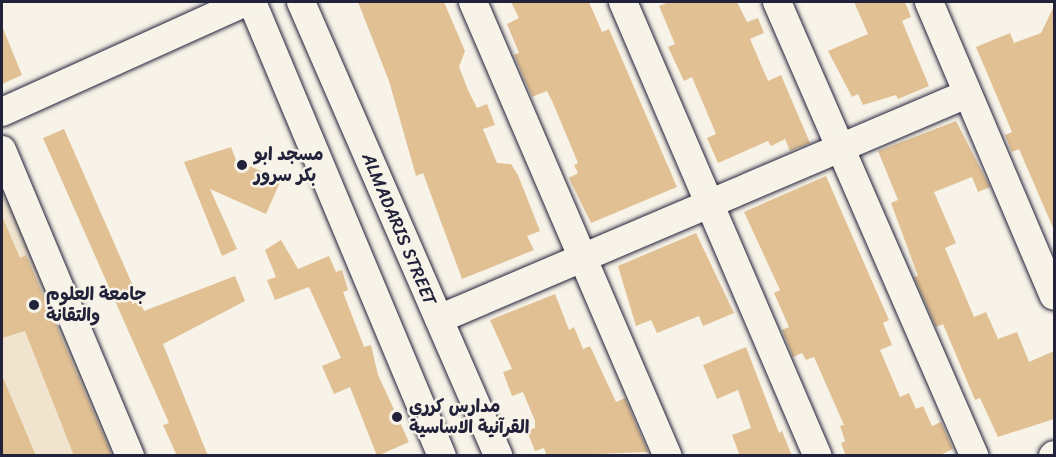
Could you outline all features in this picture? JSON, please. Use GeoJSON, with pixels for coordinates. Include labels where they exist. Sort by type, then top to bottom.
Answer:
{"type":"FeatureCollection","features":[{"type":"Feature","properties":{"kind":"street"},"geometry":{"type":"LineString","coordinates":[[2,112],[246,2]]}},
{"type":"Feature","properties":{"kind":"street"},"geometry":{"type":"LineString","coordinates":[[252,2],[442,456]]}},
{"type":"Feature","properties":{"kind":"street","name":"ALMADARIS STREET"},"geometry":{"type":"LineString","coordinates":[[301,2],[498,456]]}},
{"type":"Feature","properties":{"kind":"street"},"geometry":{"type":"LineString","coordinates":[[473,2],[668,456]]}},
{"type":"Feature","properties":{"kind":"street"},"geometry":{"type":"LineString","coordinates":[[623,2],[818,456]]}},
{"type":"Feature","properties":{"kind":"street"},"geometry":{"type":"LineString","coordinates":[[777,2],[974,456]]}},
{"type":"Feature","properties":{"kind":"street"},"geometry":{"type":"LineString","coordinates":[[929,2],[968,94],[1045,247],[1054,296]]}},
{"type":"Feature","properties":{"kind":"street"},"geometry":{"type":"LineString","coordinates":[[439,319],[710,201],[968,94]]}},
{"type":"Feature","properties":{"kind":"street"},"geometry":{"type":"LineString","coordinates":[[2,150],[130,456]]}},
{"type":"Feature","properties":{"kind":"shaded area","name":"جامعة العلوم والتقانة"},"geometry":{"type":"Polygon","coordinates":[[[2,155],[131,455],[2,455],[2,155]]]}},
{"type":"Feature","properties":{"kind":"building"},"geometry":{"type":"Polygon","coordinates":[[[358,2],[444,2],[465,51],[459,67],[468,90],[477,108],[487,104],[495,125],[483,129],[497,163],[511,164],[518,175],[540,231],[527,236],[534,250],[462,279],[423,173],[416,176],[389,81],[358,2]]]}},
{"type":"Feature","properties":{"kind":"building"},"geometry":{"type":"Polygon","coordinates":[[[511,2],[589,2],[602,32],[609,29],[677,187],[591,223],[569,178],[578,173],[574,165],[578,163],[553,103],[547,91],[532,97],[514,55],[519,53],[507,24],[519,18],[511,2]]]}},
{"type":"Feature","properties":{"kind":"building"},"geometry":{"type":"Polygon","coordinates":[[[669,2],[737,2],[747,22],[758,18],[764,33],[750,39],[768,81],[781,75],[810,143],[790,151],[785,139],[771,146],[768,141],[718,163],[707,138],[716,134],[692,77],[684,81],[668,47],[675,44],[659,6],[669,2]]]}},
{"type":"Feature","properties":{"kind":"building"},"geometry":{"type":"Polygon","coordinates":[[[854,2],[905,2],[911,17],[902,21],[929,86],[898,99],[896,95],[863,105],[858,94],[852,97],[828,51],[868,34],[854,2]]]}},
{"type":"Feature","properties":{"kind":"building"},"geometry":{"type":"Polygon","coordinates":[[[1054,6],[1054,230],[1019,149],[1012,152],[1005,135],[1012,132],[976,47],[1010,33],[1014,43],[1041,33],[1054,6]]]}},
{"type":"Feature","properties":{"kind":"building"},"geometry":{"type":"Polygon","coordinates":[[[2,26],[22,75],[2,84],[2,26]]]}},
{"type":"Feature","properties":{"kind":"building"},"geometry":{"type":"Polygon","coordinates":[[[956,121],[990,187],[978,192],[972,177],[934,192],[956,243],[945,248],[974,317],[986,312],[998,339],[1017,332],[1029,362],[1054,351],[1054,419],[998,437],[980,398],[975,400],[943,324],[936,327],[914,277],[918,276],[891,203],[898,200],[878,151],[956,121]]]}},
{"type":"Feature","properties":{"kind":"building"},"geometry":{"type":"Polygon","coordinates":[[[64,129],[144,311],[235,276],[245,301],[163,344],[208,456],[177,456],[163,425],[169,423],[43,138],[64,129]]]}},
{"type":"Feature","properties":{"kind":"building"},"geometry":{"type":"Polygon","coordinates":[[[231,147],[236,160],[281,180],[266,214],[210,189],[237,249],[222,256],[184,162],[231,147]]]}},
{"type":"Feature","properties":{"kind":"building"},"geometry":{"type":"Polygon","coordinates":[[[826,176],[889,320],[883,323],[892,345],[880,350],[900,397],[909,393],[916,409],[923,406],[932,426],[941,422],[953,449],[938,456],[846,456],[841,443],[845,441],[840,426],[844,425],[814,357],[806,360],[802,353],[793,357],[782,330],[789,327],[774,293],[780,290],[744,212],[826,176]]]}},
{"type":"Feature","properties":{"kind":"building"},"geometry":{"type":"Polygon","coordinates":[[[2,216],[20,258],[26,255],[112,456],[74,456],[25,331],[2,338],[2,216]]]}},
{"type":"Feature","properties":{"kind":"building"},"geometry":{"type":"Polygon","coordinates":[[[696,233],[734,313],[703,326],[699,316],[657,333],[651,320],[636,326],[618,266],[696,233]]]}},
{"type":"Feature","properties":{"kind":"building"},"geometry":{"type":"Polygon","coordinates":[[[281,240],[298,269],[329,256],[336,272],[342,270],[348,290],[343,292],[364,347],[371,345],[378,375],[409,442],[377,456],[350,387],[334,394],[322,366],[341,358],[309,287],[275,300],[267,280],[276,277],[265,250],[281,240]]]}},
{"type":"Feature","properties":{"kind":"building"},"geometry":{"type":"Polygon","coordinates":[[[555,294],[569,330],[574,327],[583,349],[590,346],[616,402],[625,398],[648,452],[547,456],[544,448],[535,451],[527,431],[535,428],[535,421],[523,392],[512,396],[503,372],[512,369],[490,320],[555,294]]]}},
{"type":"Feature","properties":{"kind":"building"},"geometry":{"type":"Polygon","coordinates":[[[746,347],[779,433],[782,431],[792,456],[740,456],[732,435],[751,428],[738,390],[717,399],[703,365],[746,347]]]}},
{"type":"Feature","properties":{"kind":"building"},"geometry":{"type":"Polygon","coordinates":[[[2,375],[36,456],[2,456],[2,375]]]}},
{"type":"Feature","properties":{"kind":"place","name":"مسجد ابو بكر سرور"},"geometry":{"type":"Point","coordinates":[242,165]}},
{"type":"Feature","properties":{"kind":"place","name":"جامعة العلوم والتقانة"},"geometry":{"type":"Point","coordinates":[34,305]}},
{"type":"Feature","properties":{"kind":"place","name":"مدارس كرري القرآنية الاساسية"},"geometry":{"type":"Point","coordinates":[397,417]}}]}
